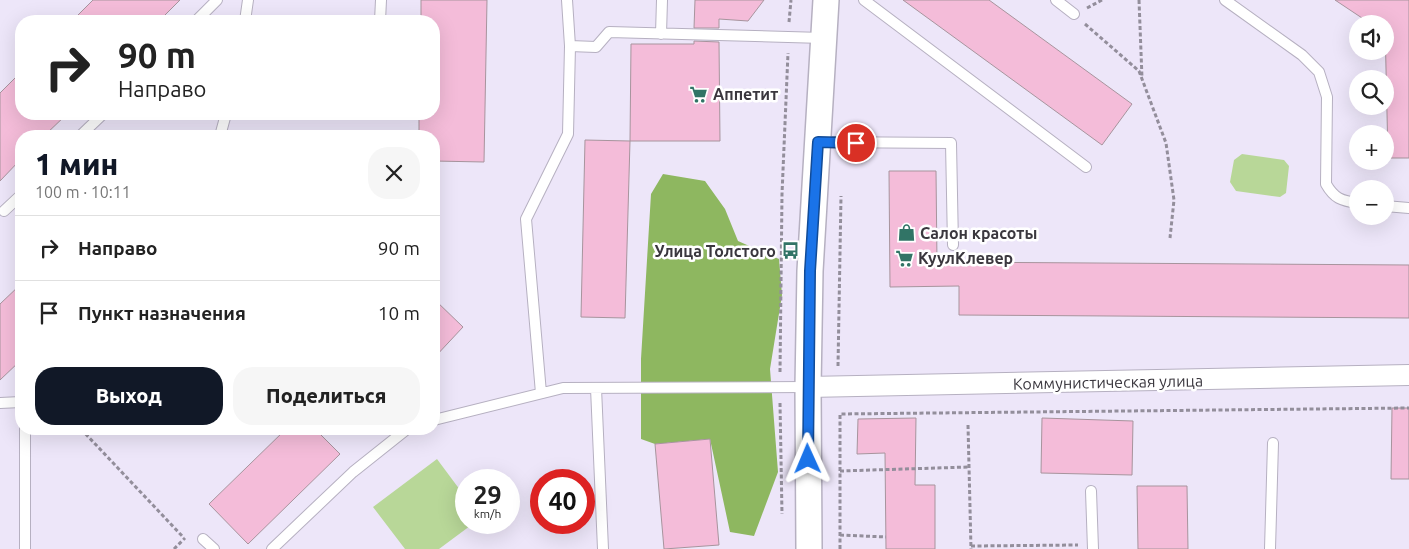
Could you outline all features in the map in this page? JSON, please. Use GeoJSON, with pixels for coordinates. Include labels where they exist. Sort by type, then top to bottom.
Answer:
{"type":"FeatureCollection","features":[{"type":"Feature","properties":{"kind":"street"},"geometry":{"type":"LineString","coordinates":[[809,549],[808,387],[810,271],[826,0]]}},
{"type":"Feature","properties":{"kind":"street","name":"Коммунистическая улица"},"geometry":{"type":"LineString","coordinates":[[808,387],[1409,375]]}},
{"type":"Feature","properties":{"kind":"lane"},"geometry":{"type":"LineString","coordinates":[[202,15],[217,0]]}},
{"type":"Feature","properties":{"kind":"lane"},"geometry":{"type":"LineString","coordinates":[[246,15],[248,0]]}},
{"type":"Feature","properties":{"kind":"lane"},"geometry":{"type":"LineString","coordinates":[[380,0],[380,15]]}},
{"type":"Feature","properties":{"kind":"lane"},"geometry":{"type":"LineString","coordinates":[[540,393],[526,219],[568,134],[570,46],[567,0]]}},
{"type":"Feature","properties":{"kind":"lane"},"geometry":{"type":"LineString","coordinates":[[661,34],[662,0]]}},
{"type":"Feature","properties":{"kind":"lane"},"geometry":{"type":"LineString","coordinates":[[864,0],[1086,167]]}},
{"type":"Feature","properties":{"kind":"lane"},"geometry":{"type":"LineString","coordinates":[[1056,0],[1074,14]]}},
{"type":"Feature","properties":{"kind":"lane"},"geometry":{"type":"LineString","coordinates":[[1225,0],[1302,54],[1319,72],[1327,97],[1326,184],[1333,196],[1349,202]]}},
{"type":"Feature","properties":{"kind":"lane"},"geometry":{"type":"LineString","coordinates":[[570,46],[596,47],[609,32],[824,38]]}},
{"type":"Feature","properties":{"kind":"lane"},"geometry":{"type":"LineString","coordinates":[[86,130],[97,120]]}},
{"type":"Feature","properties":{"kind":"lane"},"geometry":{"type":"LineString","coordinates":[[818,142],[951,144],[953,245]]}},
{"type":"Feature","properties":{"kind":"lane"},"geometry":{"type":"LineString","coordinates":[[4,212],[15,200]]}},
{"type":"Feature","properties":{"kind":"lane"},"geometry":{"type":"LineString","coordinates":[[1394,207],[1409,208]]}},
{"type":"Feature","properties":{"kind":"lane"},"geometry":{"type":"LineString","coordinates":[[440,418],[563,388],[808,387]]}},
{"type":"Feature","properties":{"kind":"lane"},"geometry":{"type":"LineString","coordinates":[[596,388],[603,549]]}},
{"type":"Feature","properties":{"kind":"lane"},"geometry":{"type":"LineString","coordinates":[[0,403],[15,402]]}},
{"type":"Feature","properties":{"kind":"lane"},"geometry":{"type":"LineString","coordinates":[[25,435],[25,549]]}},
{"type":"Feature","properties":{"kind":"lane"},"geometry":{"type":"LineString","coordinates":[[272,549],[353,472],[399,435]]}},
{"type":"Feature","properties":{"kind":"lane"},"geometry":{"type":"LineString","coordinates":[[1270,549],[1274,443]]}},
{"type":"Feature","properties":{"kind":"lane"},"geometry":{"type":"LineString","coordinates":[[1091,491],[1093,547]]}},
{"type":"Feature","properties":{"kind":"lane"},"geometry":{"type":"LineString","coordinates":[[203,539],[214,549]]}},
{"type":"Feature","properties":{"kind":"path"},"geometry":{"type":"LineString","coordinates":[[782,194],[791,0]]}},
{"type":"Feature","properties":{"kind":"path"},"geometry":{"type":"LineString","coordinates":[[1139,0],[1142,81]]}},
{"type":"Feature","properties":{"kind":"path"},"geometry":{"type":"LineString","coordinates":[[1074,14],[1139,71],[1166,143],[1174,200],[1170,238]]}},
{"type":"Feature","properties":{"kind":"path"},"geometry":{"type":"LineString","coordinates":[[838,386],[842,196]]}},
{"type":"Feature","properties":{"kind":"path"},"geometry":{"type":"LineString","coordinates":[[840,549],[840,414],[1409,408]]}},
{"type":"Feature","properties":{"kind":"path"},"geometry":{"type":"LineString","coordinates":[[968,425],[971,548],[1093,547]]}},
{"type":"Feature","properties":{"kind":"path"},"geometry":{"type":"LineString","coordinates":[[87,435],[184,538]]}},
{"type":"Feature","properties":{"kind":"path"},"geometry":{"type":"LineString","coordinates":[[840,471],[969,467]]}},
{"type":"Feature","properties":{"kind":"path"},"geometry":{"type":"LineString","coordinates":[[840,535],[886,537]]}},
{"type":"Feature","properties":{"kind":"green space"},"geometry":{"type":"Polygon","coordinates":[[[1242,154],[1284,160],[1289,166],[1286,193],[1280,197],[1236,191],[1230,182],[1234,160],[1242,154]]]}},
{"type":"Feature","properties":{"kind":"green space"},"geometry":{"type":"Polygon","coordinates":[[[663,174],[705,181],[725,209],[738,241],[779,259],[782,295],[770,369],[778,472],[754,536],[730,532],[710,439],[655,444],[641,439],[641,359],[651,194],[663,174]]]}},
{"type":"Feature","properties":{"kind":"green space"},"geometry":{"type":"Polygon","coordinates":[[[437,459],[455,483],[455,534],[459,534],[439,549],[405,549],[373,507],[437,459]]]}},
{"type":"Feature","properties":{"kind":"building"},"geometry":{"type":"Polygon","coordinates":[[[93,0],[180,0],[165,15],[78,15],[93,0]]]}},
{"type":"Feature","properties":{"kind":"building"},"geometry":{"type":"Polygon","coordinates":[[[421,0],[487,0],[484,162],[440,161],[440,130],[419,130],[419,120],[440,120],[440,15],[421,15],[421,0]]]}},
{"type":"Feature","properties":{"kind":"building"},"geometry":{"type":"Polygon","coordinates":[[[695,0],[764,0],[748,21],[719,19],[719,28],[694,28],[695,0]]]}},
{"type":"Feature","properties":{"kind":"building"},"geometry":{"type":"Polygon","coordinates":[[[903,0],[989,0],[1132,104],[1102,145],[903,0]]]}},
{"type":"Feature","properties":{"kind":"building"},"geometry":{"type":"Polygon","coordinates":[[[1335,0],[1409,0],[1409,158],[1394,158],[1394,125],[1387,125],[1387,115],[1394,115],[1394,70],[1386,70],[1386,60],[1394,60],[1394,15],[1358,15],[1335,0]]]}},
{"type":"Feature","properties":{"kind":"building"},"geometry":{"type":"Polygon","coordinates":[[[694,41],[719,42],[720,141],[630,141],[631,44],[694,44],[694,41]]]}},
{"type":"Feature","properties":{"kind":"building"},"geometry":{"type":"Polygon","coordinates":[[[15,78],[15,120],[61,120],[50,130],[15,130],[15,165],[0,181],[0,93],[15,78]]]}},
{"type":"Feature","properties":{"kind":"building"},"geometry":{"type":"Polygon","coordinates":[[[585,140],[630,141],[625,318],[581,317],[585,140]]]}},
{"type":"Feature","properties":{"kind":"building"},"geometry":{"type":"Polygon","coordinates":[[[889,171],[936,171],[937,262],[1409,265],[1409,318],[959,315],[959,286],[890,287],[889,171]]]}},
{"type":"Feature","properties":{"kind":"building"},"geometry":{"type":"Polygon","coordinates":[[[15,290],[15,366],[0,380],[0,304],[15,290]]]}},
{"type":"Feature","properties":{"kind":"building"},"geometry":{"type":"Polygon","coordinates":[[[440,305],[463,327],[440,352],[440,305]]]}},
{"type":"Feature","properties":{"kind":"building"},"geometry":{"type":"Polygon","coordinates":[[[1392,408],[1409,408],[1409,479],[1391,479],[1392,408]]]}},
{"type":"Feature","properties":{"kind":"building"},"geometry":{"type":"Polygon","coordinates":[[[916,418],[915,485],[935,485],[935,549],[886,549],[885,453],[857,454],[858,419],[916,418]]]}},
{"type":"Feature","properties":{"kind":"building"},"geometry":{"type":"Polygon","coordinates":[[[1042,418],[1133,421],[1132,475],[1041,473],[1042,418]]]}},
{"type":"Feature","properties":{"kind":"building"},"geometry":{"type":"Polygon","coordinates":[[[280,435],[321,435],[340,454],[248,544],[209,504],[280,435]]]}},
{"type":"Feature","properties":{"kind":"building"},"geometry":{"type":"Polygon","coordinates":[[[710,439],[719,545],[664,549],[655,444],[710,439]]]}},
{"type":"Feature","properties":{"kind":"building"},"geometry":{"type":"Polygon","coordinates":[[[1137,486],[1187,486],[1188,549],[1138,549],[1137,486]]]}},
{"type":"Feature","properties":{"kind":"place","name":"Аппетит"},"geometry":{"type":"Point","coordinates":[699,94]}},
{"type":"Feature","properties":{"kind":"place","name":"Салон красоты"},"geometry":{"type":"Point","coordinates":[906,233]}},
{"type":"Feature","properties":{"kind":"place","name":"Улица Толстого"},"geometry":{"type":"Point","coordinates":[790,251]}},
{"type":"Feature","properties":{"kind":"place","name":"КуулКлевер"},"geometry":{"type":"Point","coordinates":[904,258]}},
{"type":"Feature","properties":{"kind":"route"},"geometry":{"type":"LineString","coordinates":[[808,459],[810,271],[818,142],[856,143]]}}]}
